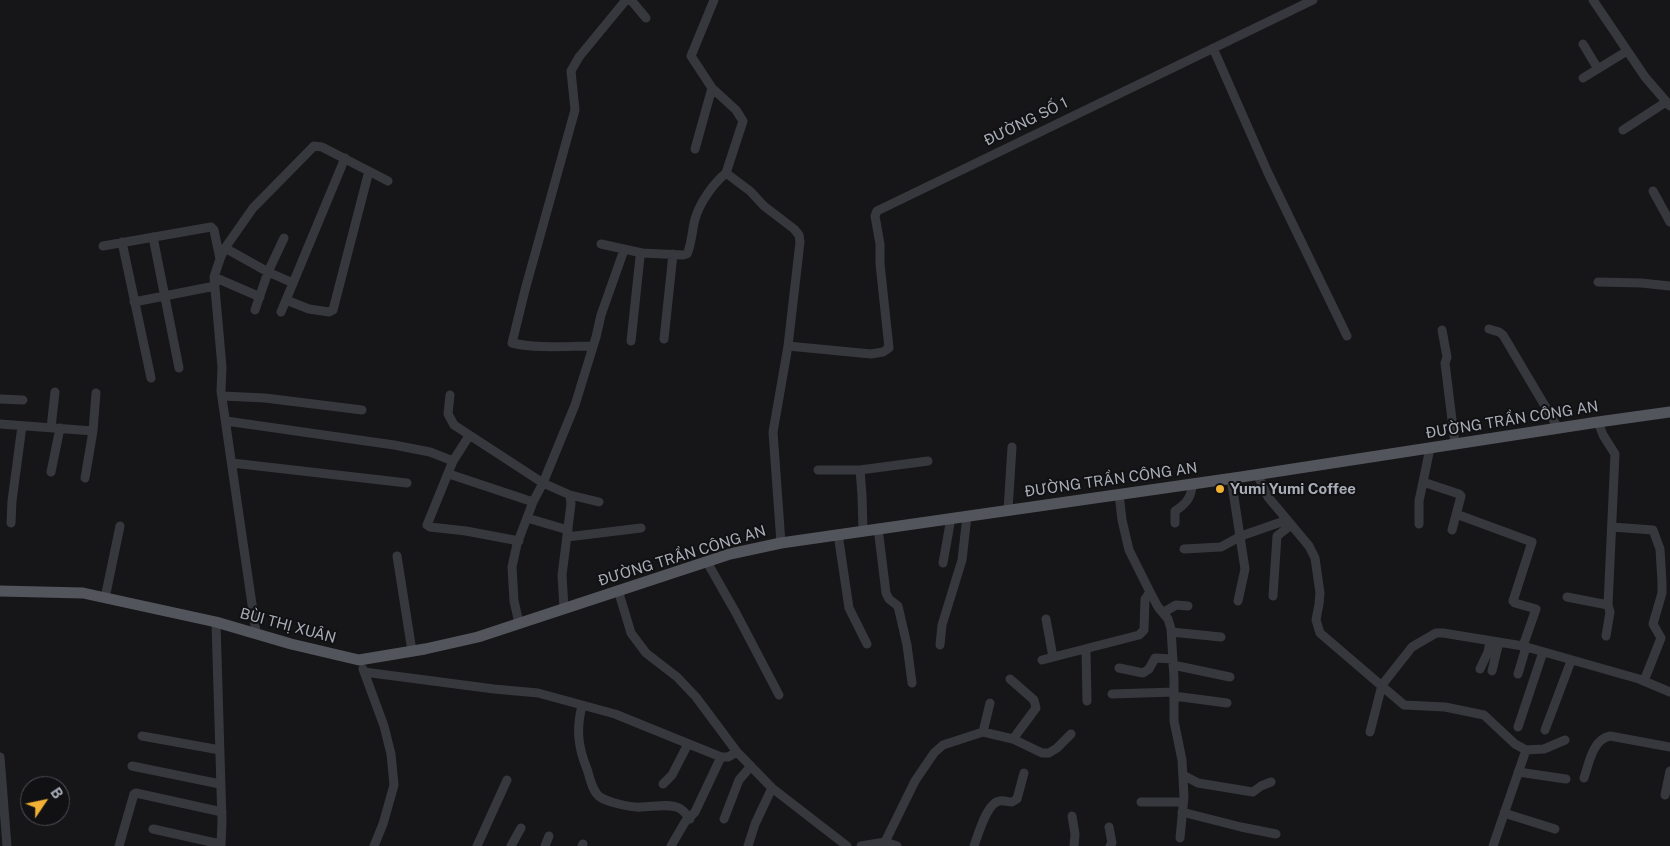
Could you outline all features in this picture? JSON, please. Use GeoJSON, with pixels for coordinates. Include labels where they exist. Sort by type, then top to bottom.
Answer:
{"type":"FeatureCollection","features":[{"type":"Feature","properties":{"kind":"main road","name":"ĐƯỜNG TRẦN CÔNG AN"},"geometry":{"type":"LineString","coordinates":[[564,608],[730,554],[781,543],[1192,484],[1670,412]]}},
{"type":"Feature","properties":{"kind":"main road","name":"BÙI THỊ XUÂN"},"geometry":{"type":"LineString","coordinates":[[0,591],[69,592],[105,598],[216,622],[256,632],[291,644],[359,660],[412,651],[478,636],[564,608]]}},
{"type":"Feature","properties":{"kind":"street"},"geometry":{"type":"LineString","coordinates":[[593,346],[548,347],[523,346],[512,343],[575,110],[571,71],[579,57],[626,0]]}},
{"type":"Feature","properties":{"kind":"street"},"geometry":{"type":"LineString","coordinates":[[631,0],[646,18]]}},
{"type":"Feature","properties":{"kind":"street"},"geometry":{"type":"LineString","coordinates":[[601,244],[642,253],[684,255],[688,252],[695,217],[700,206],[716,181],[726,173],[743,121],[736,110],[712,88],[691,56],[714,0]]}},
{"type":"Feature","properties":{"kind":"street","name":"ĐƯỜNG SỐ 1"},"geometry":{"type":"LineString","coordinates":[[792,346],[871,354],[883,352],[889,348],[880,264],[880,244],[875,216],[877,211],[1314,0]]}},
{"type":"Feature","properties":{"kind":"street"},"geometry":{"type":"LineString","coordinates":[[1593,0],[1627,51],[1668,104],[1623,130]]}},
{"type":"Feature","properties":{"kind":"street"},"geometry":{"type":"LineString","coordinates":[[1583,44],[1598,69]]}},
{"type":"Feature","properties":{"kind":"street"},"geometry":{"type":"LineString","coordinates":[[1213,48],[1268,173],[1347,336]]}},
{"type":"Feature","properties":{"kind":"street"},"geometry":{"type":"LineString","coordinates":[[1583,78],[1627,51]]}},
{"type":"Feature","properties":{"kind":"street"},"geometry":{"type":"LineString","coordinates":[[695,149],[712,88]]}},
{"type":"Feature","properties":{"kind":"street"},"geometry":{"type":"LineString","coordinates":[[256,632],[222,396],[222,366],[214,282],[220,259],[225,248],[252,208],[314,146],[322,147],[388,181]]}},
{"type":"Feature","properties":{"kind":"street"},"geometry":{"type":"LineString","coordinates":[[281,312],[344,158]]}},
{"type":"Feature","properties":{"kind":"street"},"geometry":{"type":"LineString","coordinates":[[286,300],[309,309],[329,312],[333,310],[369,170]]}},
{"type":"Feature","properties":{"kind":"street"},"geometry":{"type":"LineString","coordinates":[[726,173],[750,191],[764,206],[799,235],[792,346],[773,432],[781,543]]}},
{"type":"Feature","properties":{"kind":"street"},"geometry":{"type":"LineString","coordinates":[[1653,191],[1670,222]]}},
{"type":"Feature","properties":{"kind":"street"},"geometry":{"type":"LineString","coordinates":[[103,246],[211,227],[214,230],[220,259]]}},
{"type":"Feature","properties":{"kind":"street"},"geometry":{"type":"LineString","coordinates":[[153,237],[179,368]]}},
{"type":"Feature","properties":{"kind":"street"},"geometry":{"type":"LineString","coordinates":[[255,310],[268,272],[284,238]]}},
{"type":"Feature","properties":{"kind":"street"},"geometry":{"type":"LineString","coordinates":[[122,242],[151,378]]}},
{"type":"Feature","properties":{"kind":"street"},"geometry":{"type":"LineString","coordinates":[[225,248],[268,272],[293,283]]}},
{"type":"Feature","properties":{"kind":"street"},"geometry":{"type":"LineString","coordinates":[[519,623],[514,601],[512,567],[519,541],[533,502],[543,483],[574,406],[601,315],[624,250]]}},
{"type":"Feature","properties":{"kind":"street"},"geometry":{"type":"LineString","coordinates":[[631,341],[642,253]]}},
{"type":"Feature","properties":{"kind":"street"},"geometry":{"type":"LineString","coordinates":[[664,339],[673,254]]}},
{"type":"Feature","properties":{"kind":"street"},"geometry":{"type":"LineString","coordinates":[[134,302],[214,282],[260,297]]}},
{"type":"Feature","properties":{"kind":"street"},"geometry":{"type":"LineString","coordinates":[[1598,282],[1670,286]]}},
{"type":"Feature","properties":{"kind":"street"},"geometry":{"type":"LineString","coordinates":[[1489,328],[1503,336],[1558,428]]}},
{"type":"Feature","properties":{"kind":"street"},"geometry":{"type":"LineString","coordinates":[[1442,330],[1447,357],[1445,363],[1455,444]]}},
{"type":"Feature","properties":{"kind":"street"},"geometry":{"type":"LineString","coordinates":[[51,472],[56,428],[54,392]]}},
{"type":"Feature","properties":{"kind":"street"},"geometry":{"type":"LineString","coordinates":[[85,478],[93,431],[96,393]]}},
{"type":"Feature","properties":{"kind":"street"},"geometry":{"type":"LineString","coordinates":[[450,395],[449,419],[469,436],[543,483],[570,495],[599,502]]}},
{"type":"Feature","properties":{"kind":"street"},"geometry":{"type":"LineString","coordinates":[[222,396],[265,398],[362,410]]}},
{"type":"Feature","properties":{"kind":"street"},"geometry":{"type":"LineString","coordinates":[[0,399],[23,400]]}},
{"type":"Feature","properties":{"kind":"street"},"geometry":{"type":"LineString","coordinates":[[226,421],[394,445],[430,452],[453,461]]}},
{"type":"Feature","properties":{"kind":"street"},"geometry":{"type":"LineString","coordinates":[[1598,422],[1603,435],[1615,454],[1608,605],[1610,612],[1606,636]]}},
{"type":"Feature","properties":{"kind":"street"},"geometry":{"type":"LineString","coordinates":[[0,424],[93,431]]}},
{"type":"Feature","properties":{"kind":"street"},"geometry":{"type":"LineString","coordinates":[[11,523],[22,426]]}},
{"type":"Feature","properties":{"kind":"street"},"geometry":{"type":"LineString","coordinates":[[469,436],[453,461],[428,521],[428,526],[519,541]]}},
{"type":"Feature","properties":{"kind":"street"},"geometry":{"type":"LineString","coordinates":[[1008,510],[1012,447]]}},
{"type":"Feature","properties":{"kind":"street"},"geometry":{"type":"LineString","coordinates":[[1419,524],[1419,500],[1430,448]]}},
{"type":"Feature","properties":{"kind":"street"},"geometry":{"type":"LineString","coordinates":[[818,470],[860,470],[928,461]]}},
{"type":"Feature","properties":{"kind":"street"},"geometry":{"type":"LineString","coordinates":[[232,463],[407,483]]}},
{"type":"Feature","properties":{"kind":"street"},"geometry":{"type":"LineString","coordinates":[[860,470],[863,530]]}},
{"type":"Feature","properties":{"kind":"street"},"geometry":{"type":"LineString","coordinates":[[448,474],[533,502]]}},
{"type":"Feature","properties":{"kind":"street"},"geometry":{"type":"LineString","coordinates":[[1257,474],[1268,497],[1310,546],[1315,558],[1319,574],[1320,593],[1316,620],[1320,633],[1404,705],[1445,707],[1484,715],[1515,744],[1526,750],[1544,749],[1565,740]]}},
{"type":"Feature","properties":{"kind":"street"},"geometry":{"type":"LineString","coordinates":[[1231,478],[1245,569],[1238,601]]}},
{"type":"Feature","properties":{"kind":"street"},"geometry":{"type":"LineString","coordinates":[[1423,482],[1460,495],[1452,530]]}},
{"type":"Feature","properties":{"kind":"street"},"geometry":{"type":"LineString","coordinates":[[1175,523],[1175,512],[1184,506],[1189,499],[1192,493],[1192,484]]}},
{"type":"Feature","properties":{"kind":"street"},"geometry":{"type":"LineString","coordinates":[[1119,494],[1122,520],[1129,550],[1158,607],[1168,619],[1171,632],[1174,721],[1182,760],[1183,776],[1180,838]]}},
{"type":"Feature","properties":{"kind":"street"},"geometry":{"type":"LineString","coordinates":[[564,608],[562,575],[572,504],[570,495]]}},
{"type":"Feature","properties":{"kind":"street"},"geometry":{"type":"LineString","coordinates":[[1456,514],[1532,542],[1513,601],[1536,609],[1524,646],[1518,674]]}},
{"type":"Feature","properties":{"kind":"street"},"geometry":{"type":"LineString","coordinates":[[940,645],[942,625],[962,560],[967,516]]}},
{"type":"Feature","properties":{"kind":"street"},"geometry":{"type":"LineString","coordinates":[[527,518],[568,534],[641,528]]}},
{"type":"Feature","properties":{"kind":"street"},"geometry":{"type":"LineString","coordinates":[[943,563],[951,518]]}},
{"type":"Feature","properties":{"kind":"street"},"geometry":{"type":"LineString","coordinates":[[1184,549],[1221,547],[1241,536],[1289,523]]}},
{"type":"Feature","properties":{"kind":"street"},"geometry":{"type":"LineString","coordinates":[[1274,596],[1278,536],[1289,523]]}},
{"type":"Feature","properties":{"kind":"street"},"geometry":{"type":"LineString","coordinates":[[105,598],[120,526]]}},
{"type":"Feature","properties":{"kind":"street"},"geometry":{"type":"LineString","coordinates":[[1612,527],[1653,530],[1660,549],[1662,593],[1653,624],[1661,638],[1644,681]]}},
{"type":"Feature","properties":{"kind":"street"},"geometry":{"type":"LineString","coordinates":[[878,528],[886,593],[889,599],[897,603],[898,606],[912,683]]}},
{"type":"Feature","properties":{"kind":"street"},"geometry":{"type":"LineString","coordinates":[[838,534],[849,608],[866,644]]}},
{"type":"Feature","properties":{"kind":"street"},"geometry":{"type":"LineString","coordinates":[[397,556],[412,651]]}},
{"type":"Feature","properties":{"kind":"street"},"geometry":{"type":"LineString","coordinates":[[707,562],[779,696]]}},
{"type":"Feature","properties":{"kind":"street"},"geometry":{"type":"LineString","coordinates":[[618,590],[631,633],[646,653],[677,677],[696,697],[737,752],[772,788],[846,846]]}},
{"type":"Feature","properties":{"kind":"street"},"geometry":{"type":"LineString","coordinates":[[1042,660],[1139,635],[1144,630],[1146,598],[1150,592]]}},
{"type":"Feature","properties":{"kind":"street"},"geometry":{"type":"LineString","coordinates":[[1567,597],[1608,605]]}},
{"type":"Feature","properties":{"kind":"street"},"geometry":{"type":"LineString","coordinates":[[1164,612],[1176,605],[1188,606]]}},
{"type":"Feature","properties":{"kind":"street"},"geometry":{"type":"LineString","coordinates":[[1046,619],[1053,657]]}},
{"type":"Feature","properties":{"kind":"street"},"geometry":{"type":"LineString","coordinates":[[153,829],[220,845],[222,812],[216,622]]}},
{"type":"Feature","properties":{"kind":"street"},"geometry":{"type":"LineString","coordinates":[[1171,632],[1221,637]]}},
{"type":"Feature","properties":{"kind":"street"},"geometry":{"type":"LineString","coordinates":[[1370,732],[1382,685],[1412,647],[1436,633],[1495,642],[1510,642],[1644,681],[1670,692]]}},
{"type":"Feature","properties":{"kind":"street"},"geometry":{"type":"LineString","coordinates":[[1480,669],[1495,642]]}},
{"type":"Feature","properties":{"kind":"street"},"geometry":{"type":"LineString","coordinates":[[1492,671],[1495,642]]}},
{"type":"Feature","properties":{"kind":"street"},"geometry":{"type":"LineString","coordinates":[[1086,649],[1086,702]]}},
{"type":"Feature","properties":{"kind":"street"},"geometry":{"type":"LineString","coordinates":[[1518,727],[1543,652]]}},
{"type":"Feature","properties":{"kind":"street"},"geometry":{"type":"LineString","coordinates":[[1119,668],[1143,673],[1149,669],[1155,658],[1230,677]]}},
{"type":"Feature","properties":{"kind":"street"},"geometry":{"type":"LineString","coordinates":[[359,660],[384,726],[391,754],[394,786],[384,824],[374,846]]}},
{"type":"Feature","properties":{"kind":"street"},"geometry":{"type":"LineString","coordinates":[[1545,730],[1572,660]]}},
{"type":"Feature","properties":{"kind":"street"},"geometry":{"type":"LineString","coordinates":[[364,672],[538,693],[615,714],[721,757],[728,757],[737,752]]}},
{"type":"Feature","properties":{"kind":"street"},"geometry":{"type":"LineString","coordinates":[[1010,679],[1034,700],[1036,708],[1013,739]]}},
{"type":"Feature","properties":{"kind":"street"},"geometry":{"type":"LineString","coordinates":[[1112,694],[1174,694],[1227,702]]}},
{"type":"Feature","properties":{"kind":"street"},"geometry":{"type":"LineString","coordinates":[[983,732],[990,703]]}},
{"type":"Feature","properties":{"kind":"street"},"geometry":{"type":"LineString","coordinates":[[582,706],[578,722],[578,740],[594,789],[600,797],[638,808],[675,806],[682,809],[690,819]]}},
{"type":"Feature","properties":{"kind":"street"},"geometry":{"type":"LineString","coordinates":[[885,842],[915,781],[939,748],[983,732],[1013,739],[1042,753],[1049,753],[1071,734]]}},
{"type":"Feature","properties":{"kind":"street"},"geometry":{"type":"LineString","coordinates":[[142,736],[220,750]]}},
{"type":"Feature","properties":{"kind":"street"},"geometry":{"type":"LineString","coordinates":[[1584,778],[1594,751],[1600,739],[1604,737],[1610,736],[1670,747]]}},
{"type":"Feature","properties":{"kind":"street"},"geometry":{"type":"LineString","coordinates":[[663,784],[672,775],[688,744]]}},
{"type":"Feature","properties":{"kind":"street"},"geometry":{"type":"LineString","coordinates":[[1493,846],[1526,750]]}},
{"type":"Feature","properties":{"kind":"street"},"geometry":{"type":"LineString","coordinates":[[0,757],[7,846]]}},
{"type":"Feature","properties":{"kind":"street"},"geometry":{"type":"LineString","coordinates":[[671,846],[686,822],[695,812],[721,757]]}},
{"type":"Feature","properties":{"kind":"street"},"geometry":{"type":"LineString","coordinates":[[132,766],[220,784]]}},
{"type":"Feature","properties":{"kind":"street"},"geometry":{"type":"LineString","coordinates":[[724,819],[739,780],[751,766]]}},
{"type":"Feature","properties":{"kind":"street"},"geometry":{"type":"LineString","coordinates":[[1665,795],[1670,771]]}},
{"type":"Feature","properties":{"kind":"street"},"geometry":{"type":"LineString","coordinates":[[1518,772],[1566,779]]}},
{"type":"Feature","properties":{"kind":"street"},"geometry":{"type":"LineString","coordinates":[[974,846],[984,820],[994,803],[999,801],[1016,801],[1024,773]]}},
{"type":"Feature","properties":{"kind":"street"},"geometry":{"type":"LineString","coordinates":[[1183,776],[1198,783],[1252,792],[1271,782]]}},
{"type":"Feature","properties":{"kind":"street"},"geometry":{"type":"LineString","coordinates":[[477,846],[507,780]]}},
{"type":"Feature","properties":{"kind":"street"},"geometry":{"type":"LineString","coordinates":[[746,846],[772,788]]}},
{"type":"Feature","properties":{"kind":"street"},"geometry":{"type":"LineString","coordinates":[[119,846],[134,794],[136,793],[222,812]]}},
{"type":"Feature","properties":{"kind":"street"},"geometry":{"type":"LineString","coordinates":[[1141,802],[1183,807],[1241,827],[1276,834]]}},
{"type":"Feature","properties":{"kind":"street"},"geometry":{"type":"LineString","coordinates":[[1504,813],[1555,828]]}},
{"type":"Feature","properties":{"kind":"street"},"geometry":{"type":"LineString","coordinates":[[1072,816],[1075,834],[1074,846]]}},
{"type":"Feature","properties":{"kind":"street"},"geometry":{"type":"LineString","coordinates":[[1109,827],[1112,843],[1110,846]]}},
{"type":"Feature","properties":{"kind":"street"},"geometry":{"type":"LineString","coordinates":[[511,846],[520,828]]}},
{"type":"Feature","properties":{"kind":"street"},"geometry":{"type":"LineString","coordinates":[[544,846],[549,836]]}},
{"type":"Feature","properties":{"kind":"street"},"geometry":{"type":"LineString","coordinates":[[861,846],[885,842],[897,846]]}},
{"type":"Feature","properties":{"kind":"place","name":"Yumi Yumi Coffee"},"geometry":{"type":"Point","coordinates":[1220,489]}}]}
